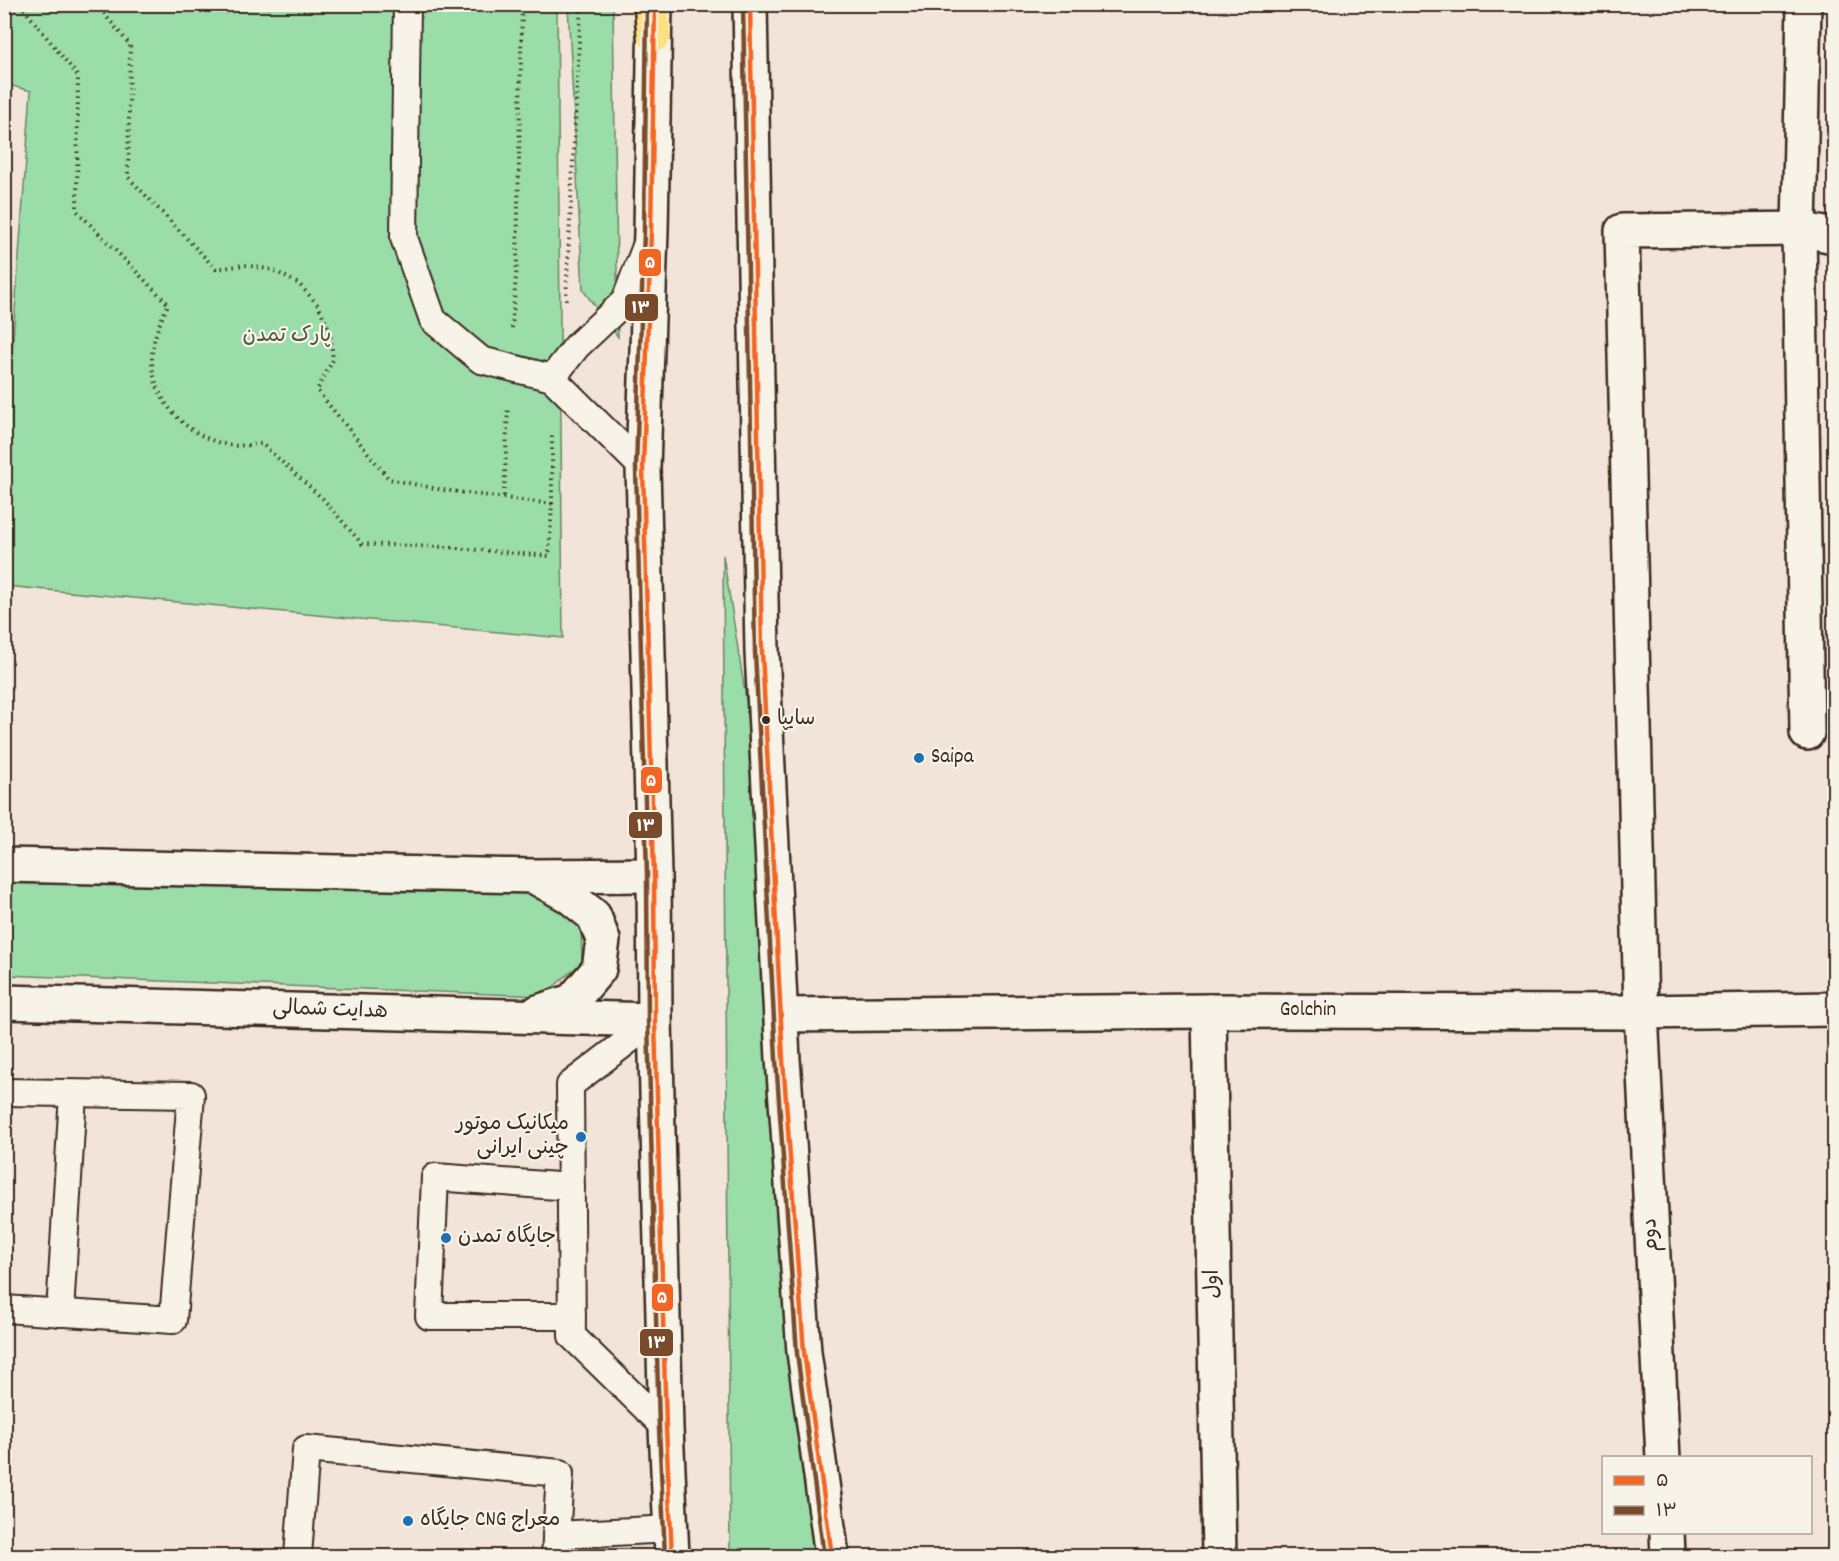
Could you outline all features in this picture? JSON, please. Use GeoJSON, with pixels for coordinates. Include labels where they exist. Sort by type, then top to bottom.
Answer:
{"type":"FeatureCollection","features":[{"type":"Feature","properties":{"kind":"street"},"geometry":{"type":"LineString","coordinates":[[750,4],[762,652],[781,1015],[804,1352],[832,1557]]}},
{"type":"Feature","properties":{"kind":"street"},"geometry":{"type":"LineString","coordinates":[[1804,4],[1799,229],[1807,733]]}},
{"type":"Feature","properties":{"kind":"street"},"geometry":{"type":"LineString","coordinates":[[653,15],[651,231],[643,468],[666,1428],[672,1543]]}},
{"type":"Feature","properties":{"kind":"street"},"geometry":{"type":"LineString","coordinates":[[1799,229],[1834,236]]}},
{"type":"Feature","properties":{"kind":"street","name":"دوم"},"geometry":{"type":"LineString","coordinates":[[1663,1456],[1641,1012],[1622,231],[1799,229]]}},
{"type":"Feature","properties":{"kind":"street"},"geometry":{"type":"LineString","coordinates":[[4,865],[533,876],[654,875]]}},
{"type":"Feature","properties":{"kind":"street"},"geometry":{"type":"LineString","coordinates":[[525,1016],[572,1001],[599,969],[603,940],[594,916],[570,896],[533,876]]}},
{"type":"Feature","properties":{"kind":"street","name":"هدایت شمالی"},"geometry":{"type":"LineString","coordinates":[[4,1002],[655,1020]]}},
{"type":"Feature","properties":{"kind":"street","name":"Golchin"},"geometry":{"type":"LineString","coordinates":[[781,1015],[1209,1011],[1641,1012],[1834,1009]]}},
{"type":"Feature","properties":{"kind":"street","name":"اول"},"geometry":{"type":"LineString","coordinates":[[1209,1011],[1219,1557]]}},
{"type":"Feature","properties":{"kind":"street"},"geometry":{"type":"LineString","coordinates":[[1666,1534],[1668,1557]]}},
{"type":"Feature","properties":{"kind":"lane"},"geometry":{"type":"LineString","coordinates":[[407,4],[404,238],[433,320],[481,360],[552,378],[643,468]]}},
{"type":"Feature","properties":{"kind":"lane"},"geometry":{"type":"LineString","coordinates":[[552,378],[577,346],[625,300],[651,231]]}},
{"type":"Feature","properties":{"kind":"lane"},"geometry":{"type":"LineString","coordinates":[[655,1020],[570,1085],[572,1336],[666,1428]]}},
{"type":"Feature","properties":{"kind":"lane"},"geometry":{"type":"LineString","coordinates":[[4,1092],[191,1095],[173,1320],[4,1309]]}},
{"type":"Feature","properties":{"kind":"lane"},"geometry":{"type":"LineString","coordinates":[[60,1313],[73,1094]]}},
{"type":"Feature","properties":{"kind":"lane"},"geometry":{"type":"LineString","coordinates":[[571,1187],[435,1177],[429,1316],[572,1316]]}},
{"type":"Feature","properties":{"kind":"lane"},"geometry":{"type":"LineString","coordinates":[[298,1557],[306,1449],[560,1473],[555,1546],[672,1543]]}},
{"type":"Feature","properties":{"kind":"path"},"geometry":{"type":"LineString","coordinates":[[20,4],[78,76],[77,211],[168,304],[156,332],[152,363],[160,393],[177,418],[202,437],[231,445],[262,444],[323,499],[362,544],[549,556],[552,504],[552,378]]}},
{"type":"Feature","properties":{"kind":"path"},"geometry":{"type":"LineString","coordinates":[[96,4],[130,45],[128,177],[216,269],[245,265],[273,270],[299,284],[318,305],[330,331],[333,360],[317,390],[389,479],[443,490],[504,496],[552,504]]}},
{"type":"Feature","properties":{"kind":"path"},"geometry":{"type":"LineString","coordinates":[[504,496],[509,367],[517,263],[522,4]]}},
{"type":"Feature","properties":{"kind":"path"},"geometry":{"type":"LineString","coordinates":[[565,304],[581,4]]}},
{"type":"Feature","properties":{"kind":"green space","name":"پارک تمدن"},"geometry":{"type":"Polygon","coordinates":[[[4,5],[557,5],[563,638],[5,586],[5,448],[31,91],[5,84],[4,5]]]}},
{"type":"Feature","properties":{"kind":"green space"},"geometry":{"type":"Polygon","coordinates":[[[568,5],[613,5],[618,337],[583,290],[568,5]]]}},
{"type":"Feature","properties":{"kind":"green space"},"geometry":{"type":"Polygon","coordinates":[[[723,555],[773,868],[820,1556],[730,1556],[723,555]]]}},
{"type":"Feature","properties":{"kind":"green space"},"geometry":{"type":"Polygon","coordinates":[[[5,880],[531,891],[581,924],[582,962],[543,996],[5,975],[5,880]]]}},
{"type":"Feature","properties":{"kind":"transit line","name":"۱۳"},"geometry":{"type":"LineString","coordinates":[[647,4],[644,231],[636,468],[647,875],[648,1020],[659,1428],[665,1556]]}},
{"type":"Feature","properties":{"kind":"transit line","name":"۵"},"geometry":{"type":"LineString","coordinates":[[655,4],[651,231],[643,468],[654,875],[655,1020],[666,1428],[672,1556]]}},
{"type":"Feature","properties":{"kind":"transit line","name":"۱۳"},"geometry":{"type":"LineString","coordinates":[[743,4],[755,652],[776,1059],[797,1353],[824,1556]]}},
{"type":"Feature","properties":{"kind":"transit line","name":"۵"},"geometry":{"type":"LineString","coordinates":[[750,4],[762,652],[783,1059],[804,1352],[832,1556]]}},
{"type":"Feature","properties":{"kind":"place","name":"سایپا"},"geometry":{"type":"Point","coordinates":[766,720]}},
{"type":"Feature","properties":{"kind":"place","name":"Saipa"},"geometry":{"type":"Point","coordinates":[919,758]}},
{"type":"Feature","properties":{"kind":"place","name":"میکانیک موتور چینی ایرانی"},"geometry":{"type":"Point","coordinates":[581,1137]}},
{"type":"Feature","properties":{"kind":"place","name":"جایگاه تمدن"},"geometry":{"type":"Point","coordinates":[446,1238]}},
{"type":"Feature","properties":{"kind":"place","name":"جایگاه CNG معراج"},"geometry":{"type":"Point","coordinates":[408,1521]}}]}
